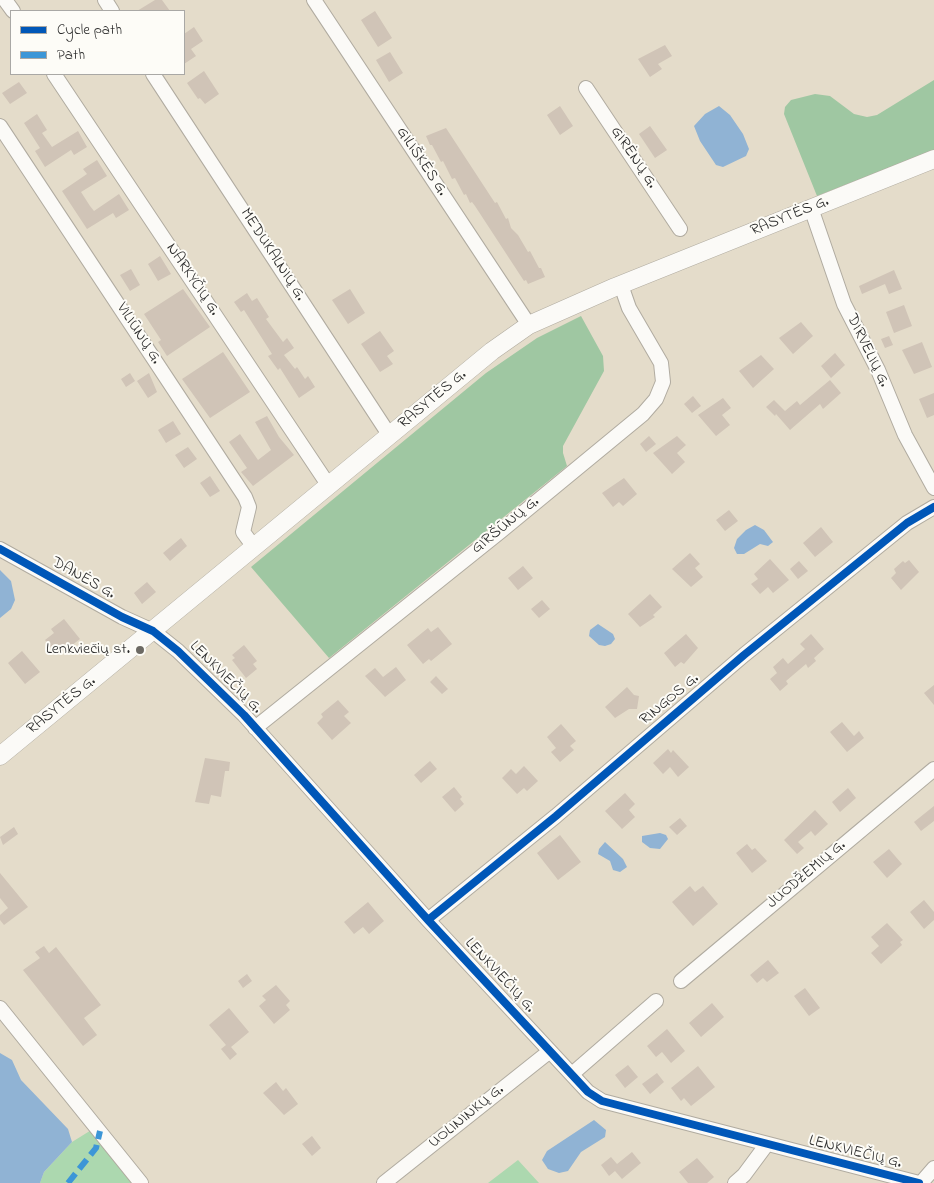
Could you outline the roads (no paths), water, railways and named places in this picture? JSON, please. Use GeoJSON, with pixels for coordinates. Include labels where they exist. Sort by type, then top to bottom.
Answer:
{"type":"FeatureCollection","features":[{"type":"Feature","properties":{"kind":"main road","name":"RASYTĖS G."},"geometry":{"type":"LineString","coordinates":[[0,756],[492,351],[529,325],[620,285],[934,159]]}},
{"type":"Feature","properties":{"kind":"street","name":"GILIŠKĖS G."},"geometry":{"type":"LineString","coordinates":[[314,0],[529,325]]}},
{"type":"Feature","properties":{"kind":"street","name":"NARKYČIŲ G."},"geometry":{"type":"LineString","coordinates":[[55,75],[329,486]]}},
{"type":"Feature","properties":{"kind":"street","name":"MEDUKALNIŲ G."},"geometry":{"type":"LineString","coordinates":[[154,75],[390,436]]}},
{"type":"Feature","properties":{"kind":"street","name":"GIRĖNŲ G."},"geometry":{"type":"LineString","coordinates":[[586,88],[680,229]]}},
{"type":"Feature","properties":{"kind":"street","name":"VILIŪNŲ G."},"geometry":{"type":"LineString","coordinates":[[0,126],[245,496],[249,506],[243,532],[254,547]]}},
{"type":"Feature","properties":{"kind":"street","name":"DIRVELIŲ G."},"geometry":{"type":"LineString","coordinates":[[811,208],[844,304],[878,370],[905,435],[934,488]]}},
{"type":"Feature","properties":{"kind":"street","name":"GIRŠŪNŲ G."},"geometry":{"type":"LineString","coordinates":[[255,728],[509,525],[643,414],[656,400],[663,382],[661,364],[629,308],[620,285]]}},
{"type":"Feature","properties":{"kind":"street","name":"RINGOS G."},"geometry":{"type":"LineString","coordinates":[[428,920],[556,816],[744,655],[907,523],[934,507]]}},
{"type":"Feature","properties":{"kind":"street","name":"DANĖS G."},"geometry":{"type":"LineString","coordinates":[[0,550],[153,631]]}},
{"type":"Feature","properties":{"kind":"street","name":"LENKVIEČIŲ G."},"geometry":{"type":"LineString","coordinates":[[153,631],[178,651],[255,728],[428,920],[588,1092],[602,1101],[920,1183]]}},
{"type":"Feature","properties":{"kind":"street","name":"JUODŽEMIŲ G."},"geometry":{"type":"LineString","coordinates":[[681,981],[934,769]]}},
{"type":"Feature","properties":{"kind":"street"},"geometry":{"type":"LineString","coordinates":[[572,1074],[656,1001]]}},
{"type":"Feature","properties":{"kind":"street"},"geometry":{"type":"LineString","coordinates":[[0,1008],[141,1183]]}},
{"type":"Feature","properties":{"kind":"street","name":"UOLININKŲ G."},"geometry":{"type":"LineString","coordinates":[[384,1183],[550,1051]]}},
{"type":"Feature","properties":{"kind":"street"},"geometry":{"type":"LineString","coordinates":[[736,1183],[767,1144]]}},
{"type":"Feature","properties":{"kind":"street"},"geometry":{"type":"LineString","coordinates":[[920,1183],[934,1168]]}},
{"type":"Feature","properties":{"kind":"water"},"geometry":{"type":"Polygon","coordinates":[[[719,106],[730,115],[743,134],[749,149],[746,156],[723,167],[716,165],[700,141],[694,126],[705,114],[719,106]]]}},
{"type":"Feature","properties":{"kind":"water"},"geometry":{"type":"Polygon","coordinates":[[[755,525],[764,530],[773,542],[768,546],[760,544],[744,554],[737,554],[734,548],[737,539],[746,530],[755,525]]]}},
{"type":"Feature","properties":{"kind":"water"},"geometry":{"type":"Polygon","coordinates":[[[0,570],[11,581],[15,600],[11,609],[0,618],[0,570]]]}},
{"type":"Feature","properties":{"kind":"water"},"geometry":{"type":"Polygon","coordinates":[[[598,624],[613,634],[615,639],[611,644],[599,645],[589,636],[590,630],[598,624]]]}},
{"type":"Feature","properties":{"kind":"water"},"geometry":{"type":"Polygon","coordinates":[[[660,833],[666,835],[668,839],[660,849],[650,848],[642,842],[642,836],[660,833]]]}},
{"type":"Feature","properties":{"kind":"water"},"geometry":{"type":"Polygon","coordinates":[[[605,842],[623,859],[627,867],[620,872],[613,870],[610,861],[598,854],[599,849],[605,842]]]}},
{"type":"Feature","properties":{"kind":"water"},"geometry":{"type":"Polygon","coordinates":[[[0,1053],[12,1060],[21,1080],[68,1129],[72,1142],[44,1172],[40,1183],[0,1183],[0,1053]]]}},
{"type":"Feature","properties":{"kind":"water"},"geometry":{"type":"Polygon","coordinates":[[[594,1120],[606,1130],[605,1137],[581,1152],[568,1171],[559,1173],[548,1169],[542,1160],[547,1151],[594,1120]]]}},
{"type":"Feature","properties":{"kind":"place","name":"Lenkviečių st."},"geometry":{"type":"Point","coordinates":[140,650]}}]}
